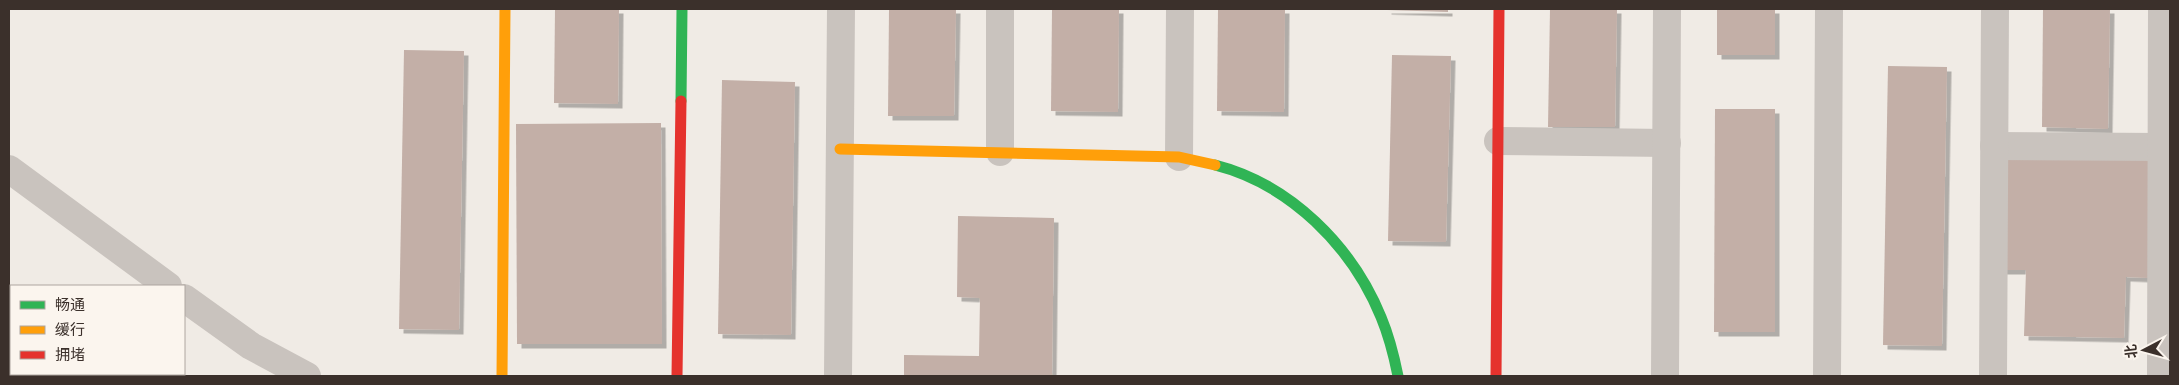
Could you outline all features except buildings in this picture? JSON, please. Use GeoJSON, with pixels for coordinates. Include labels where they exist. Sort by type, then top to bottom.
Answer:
{"type":"FeatureCollection","features":[{"type":"Feature","properties":{"kind":"street"},"geometry":{"type":"LineString","coordinates":[[502,376],[504,9]]}},
{"type":"Feature","properties":{"kind":"street"},"geometry":{"type":"LineString","coordinates":[[677,376],[682,9]]}},
{"type":"Feature","properties":{"kind":"street"},"geometry":{"type":"LineString","coordinates":[[838,376],[841,9]]}},
{"type":"Feature","properties":{"kind":"street"},"geometry":{"type":"LineString","coordinates":[[1000,9],[1000,152]]}},
{"type":"Feature","properties":{"kind":"street"},"geometry":{"type":"LineString","coordinates":[[1179,157],[1180,9]]}},
{"type":"Feature","properties":{"kind":"street"},"geometry":{"type":"LineString","coordinates":[[1496,376],[1499,9]]}},
{"type":"Feature","properties":{"kind":"street"},"geometry":{"type":"LineString","coordinates":[[1666,376],[1667,9]]}},
{"type":"Feature","properties":{"kind":"street"},"geometry":{"type":"LineString","coordinates":[[1827,376],[1829,9]]}},
{"type":"Feature","properties":{"kind":"street"},"geometry":{"type":"LineString","coordinates":[[1993,376],[1995,9]]}},
{"type":"Feature","properties":{"kind":"street"},"geometry":{"type":"LineString","coordinates":[[2161,376],[2162,9]]}},
{"type":"Feature","properties":{"kind":"street"},"geometry":{"type":"LineString","coordinates":[[1498,141],[1666,143]]}},
{"type":"Feature","properties":{"kind":"street"},"geometry":{"type":"LineString","coordinates":[[1994,146],[2162,147]]}},
{"type":"Feature","properties":{"kind":"street"},"geometry":{"type":"LineString","coordinates":[[840,149],[1179,157],[1219,164],[1260,181],[1305,211],[1341,248],[1369,290],[1388,335],[1398,376]]}},
{"type":"Feature","properties":{"kind":"street"},"geometry":{"type":"LineString","coordinates":[[9,169],[167,285]]}},
{"type":"Feature","properties":{"kind":"street"},"geometry":{"type":"LineString","coordinates":[[185,299],[251,346],[292,370],[307,376]]}},
{"type":"Feature","properties":{"kind":"traffic: fast"},"geometry":{"type":"LineString","coordinates":[[681,101],[682,9]]}},
{"type":"Feature","properties":{"kind":"traffic: fast"},"geometry":{"type":"LineString","coordinates":[[1215,165],[1242,174],[1268,187],[1293,203],[1336,243],[1369,291],[1386,331],[1398,376]]}},
{"type":"Feature","properties":{"kind":"traffic: slow"},"geometry":{"type":"LineString","coordinates":[[502,376],[505,9]]}},
{"type":"Feature","properties":{"kind":"traffic: slow"},"geometry":{"type":"LineString","coordinates":[[840,149],[1179,157],[1215,165]]}},
{"type":"Feature","properties":{"kind":"traffic: jam"},"geometry":{"type":"LineString","coordinates":[[1496,376],[1499,9]]}},
{"type":"Feature","properties":{"kind":"traffic: jam"},"geometry":{"type":"LineString","coordinates":[[677,376],[681,101]]}}]}
